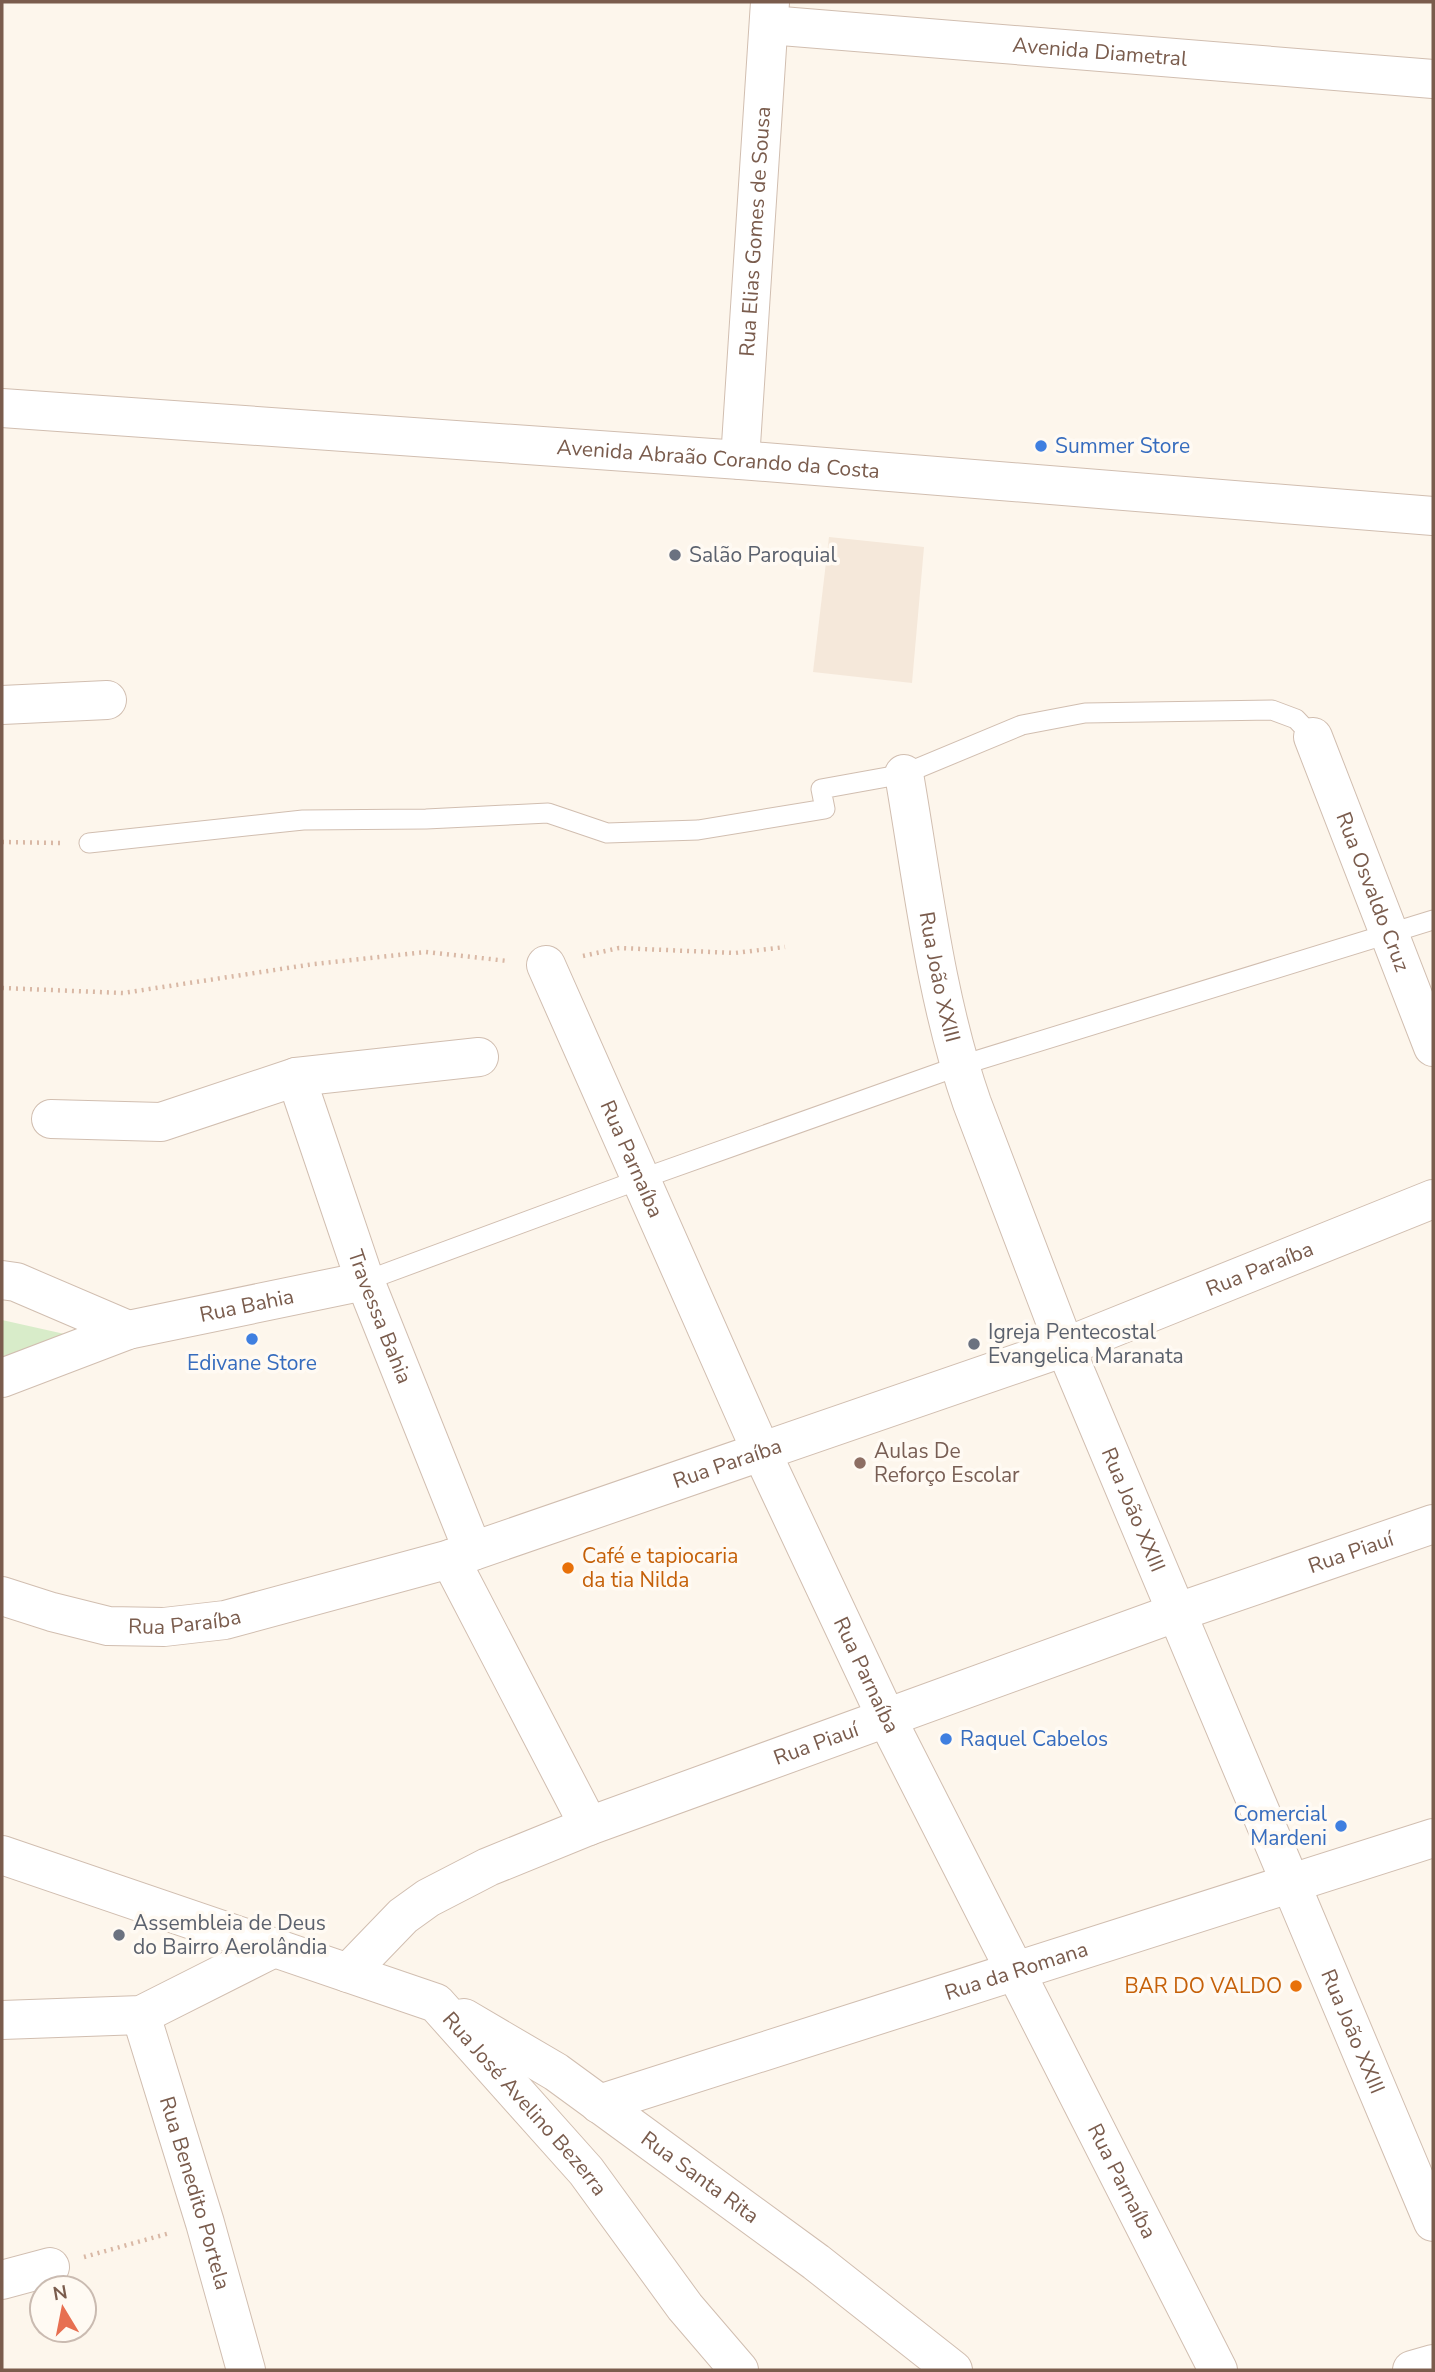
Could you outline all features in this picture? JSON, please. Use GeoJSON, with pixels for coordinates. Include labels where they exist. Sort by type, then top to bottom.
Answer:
{"type":"FeatureCollection","features":[{"type":"Feature","properties":{"kind":"street","name":"Avenida Diametral"},"geometry":{"type":"LineString","coordinates":[[770,13],[1433,79]]}},
{"type":"Feature","properties":{"kind":"street","name":"Rua Elias Gomes de Sousa"},"geometry":{"type":"LineString","coordinates":[[740,460],[770,13]]}},
{"type":"Feature","properties":{"kind":"street","name":"Avenida Abraão Corando da Costa"},"geometry":{"type":"LineString","coordinates":[[2,408],[740,460],[1433,516]]}},
{"type":"Feature","properties":{"kind":"street"},"geometry":{"type":"LineString","coordinates":[[2,705],[107,700]]}},
{"type":"Feature","properties":{"kind":"street","name":"Rua Osvaldo Cruz"},"geometry":{"type":"LineString","coordinates":[[1314,737],[1433,1047]]}},
{"type":"Feature","properties":{"kind":"street","name":"Rua João XXIII"},"geometry":{"type":"LineString","coordinates":[[904,774],[937,971],[959,1066],[1065,1347],[1433,2222]]}},
{"type":"Feature","properties":{"kind":"street","name":"Rua Parnaíba"},"geometry":{"type":"LineString","coordinates":[[546,965],[761,1451],[887,1719],[1218,2370]]}},
{"type":"Feature","properties":{"kind":"street"},"geometry":{"type":"LineString","coordinates":[[51,1119],[161,1122],[296,1077],[480,1057]]}},
{"type":"Feature","properties":{"kind":"street","name":"Travessa Bahia"},"geometry":{"type":"LineString","coordinates":[[296,1077],[461,1555],[589,1826]]}},
{"type":"Feature","properties":{"kind":"street","name":"Rua Paraíba"},"geometry":{"type":"LineString","coordinates":[[2,1596],[108,1626],[164,1627],[225,1620],[461,1555],[1065,1347],[1433,1199]]}},
{"type":"Feature","properties":{"kind":"street"},"geometry":{"type":"LineString","coordinates":[[2,1280],[16,1282],[128,1329]]}},
{"type":"Feature","properties":{"kind":"street","name":"Rua Bahia"},"geometry":{"type":"LineString","coordinates":[[2,1378],[128,1329],[365,1281]]}},
{"type":"Feature","properties":{"kind":"street","name":"Rua Piauí"},"geometry":{"type":"LineString","coordinates":[[348,1973],[403,1916],[428,1898],[488,1867],[589,1826],[1175,1613],[1433,1524]]}},
{"type":"Feature","properties":{"kind":"street","name":"Rua da Romana"},"geometry":{"type":"LineString","coordinates":[[598,2104],[1433,1839]]}},
{"type":"Feature","properties":{"kind":"street","name":"Rua José Avelino Bezerra"},"geometry":{"type":"LineString","coordinates":[[2,1855],[436,2003],[586,2171],[685,2307],[739,2370]]}},
{"type":"Feature","properties":{"kind":"street"},"geometry":{"type":"LineString","coordinates":[[2,2021],[141,2015],[274,1948]]}},
{"type":"Feature","properties":{"kind":"street","name":"Rua Santa Rita"},"geometry":{"type":"LineString","coordinates":[[436,2003],[516,2048],[598,2104],[816,2262],[953,2370]]}},
{"type":"Feature","properties":{"kind":"street","name":"Rua Benedito Portela"},"geometry":{"type":"LineString","coordinates":[[141,2015],[205,2223],[246,2370]]}},
{"type":"Feature","properties":{"kind":"street"},"geometry":{"type":"LineString","coordinates":[[2,2280],[50,2267]]}},
{"type":"Feature","properties":{"kind":"street"},"geometry":{"type":"LineString","coordinates":[[1412,2370],[1433,2364]]}},
{"type":"Feature","properties":{"kind":"lane"},"geometry":{"type":"LineString","coordinates":[[89,843],[303,820],[426,819],[548,813],[607,833],[698,830],[825,809],[821,789],[904,774],[1022,724],[1085,713],[1272,710],[1296,719],[1314,737]]}},
{"type":"Feature","properties":{"kind":"lane"},"geometry":{"type":"LineString","coordinates":[[365,1281],[959,1066],[1433,919]]}},
{"type":"Feature","properties":{"kind":"path"},"geometry":{"type":"LineString","coordinates":[[2,842],[89,843]]}},
{"type":"Feature","properties":{"kind":"path"},"geometry":{"type":"LineString","coordinates":[[2,988],[123,993],[314,964],[426,952],[546,965],[619,948],[735,953],[785,947]]}},
{"type":"Feature","properties":{"kind":"path"},"geometry":{"type":"LineString","coordinates":[[50,2267],[205,2223]]}},
{"type":"Feature","properties":{"kind":"shaded area"},"geometry":{"type":"Polygon","coordinates":[[[829,537],[924,547],[912,683],[813,672],[829,537]]]}},
{"type":"Feature","properties":{"kind":"green space"},"geometry":{"type":"Polygon","coordinates":[[[2,1320],[78,1337],[2,1361],[2,1320]]]}},
{"type":"Feature","properties":{"kind":"place","name":"Summer Store"},"geometry":{"type":"Point","coordinates":[1041,446]}},
{"type":"Feature","properties":{"kind":"place","name":"Salão Paroquial"},"geometry":{"type":"Point","coordinates":[675,555]}},
{"type":"Feature","properties":{"kind":"place","name":"Edivane Store"},"geometry":{"type":"Point","coordinates":[252,1339]}},
{"type":"Feature","properties":{"kind":"place","name":"Igreja Pentecostal Evangelica Maranata"},"geometry":{"type":"Point","coordinates":[974,1344]}},
{"type":"Feature","properties":{"kind":"place","name":"Aulas De Reforço Escolar"},"geometry":{"type":"Point","coordinates":[860,1463]}},
{"type":"Feature","properties":{"kind":"place","name":"Café e tapiocaria da tia Nilda"},"geometry":{"type":"Point","coordinates":[568,1568]}},
{"type":"Feature","properties":{"kind":"place","name":"Raquel Cabelos"},"geometry":{"type":"Point","coordinates":[946,1739]}},
{"type":"Feature","properties":{"kind":"place","name":"Comercial Mardeni"},"geometry":{"type":"Point","coordinates":[1341,1826]}},
{"type":"Feature","properties":{"kind":"place","name":"Assembleia de Deus do Bairro Aerolândia"},"geometry":{"type":"Point","coordinates":[119,1935]}},
{"type":"Feature","properties":{"kind":"place","name":"BAR DO VALDO"},"geometry":{"type":"Point","coordinates":[1296,1986]}}]}
